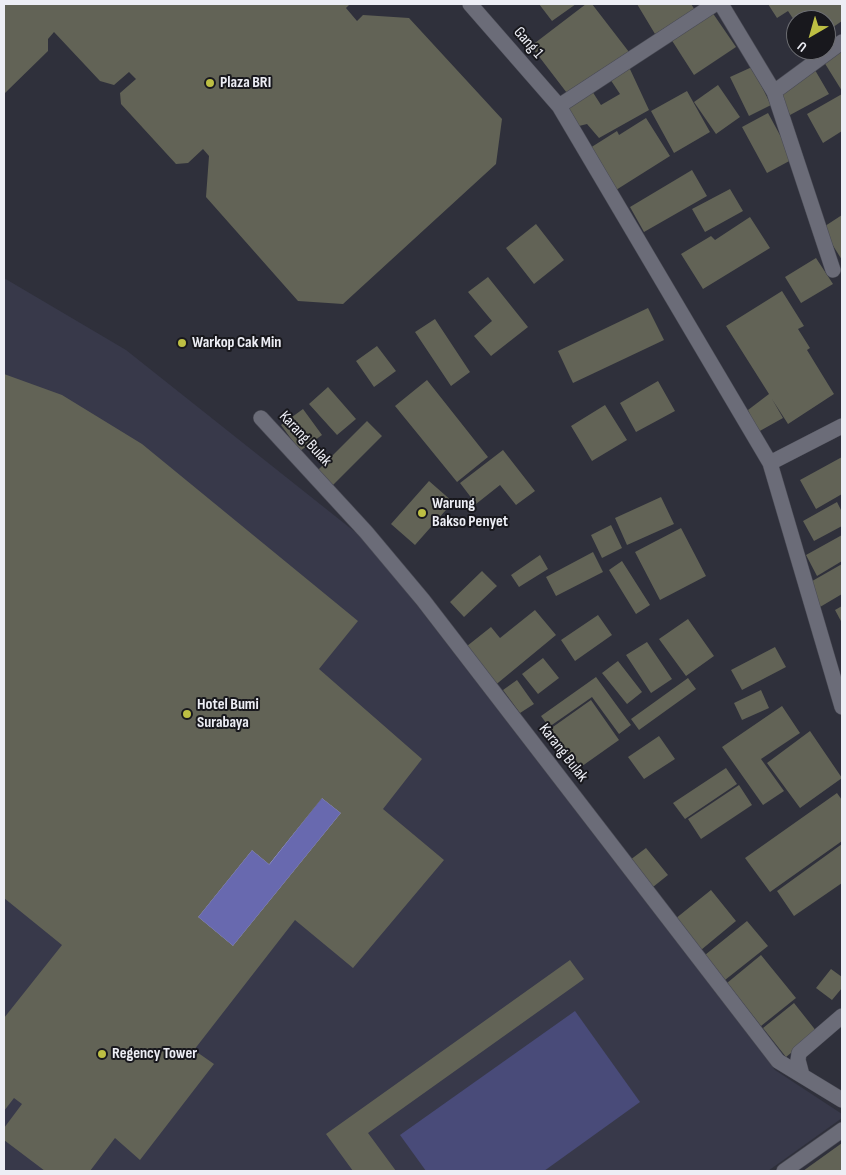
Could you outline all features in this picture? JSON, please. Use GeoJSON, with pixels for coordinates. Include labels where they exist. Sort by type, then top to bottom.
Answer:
{"type":"FeatureCollection","features":[{"type":"Feature","properties":{"kind":"street","name":"Gang 1"},"geometry":{"type":"LineString","coordinates":[[470,4],[559,106],[770,462],[842,707]]}},
{"type":"Feature","properties":{"kind":"street"},"geometry":{"type":"LineString","coordinates":[[559,106],[715,4]]}},
{"type":"Feature","properties":{"kind":"street"},"geometry":{"type":"LineString","coordinates":[[721,4],[774,92],[833,270]]}},
{"type":"Feature","properties":{"kind":"street"},"geometry":{"type":"LineString","coordinates":[[774,92],[842,42]]}},
{"type":"Feature","properties":{"kind":"street","name":"Karang Bulak"},"geometry":{"type":"LineString","coordinates":[[261,418],[366,532],[423,600],[778,1061],[842,1100]]}},
{"type":"Feature","properties":{"kind":"street"},"geometry":{"type":"LineString","coordinates":[[770,462],[842,426]]}},
{"type":"Feature","properties":{"kind":"street"},"geometry":{"type":"LineString","coordinates":[[802,1075],[798,1060],[799,1053],[842,1016]]}},
{"type":"Feature","properties":{"kind":"street"},"geometry":{"type":"LineString","coordinates":[[784,1171],[842,1130]]}},
{"type":"Feature","properties":{"kind":"shaded area"},"geometry":{"type":"Polygon","coordinates":[[[4,278],[126,350],[369,543],[775,1070],[842,1114],[842,1118],[768,1171],[4,1171],[4,278]]]}},
{"type":"Feature","properties":{"kind":"shaded area"},"geometry":{"type":"Polygon","coordinates":[[[322,798],[341,813],[233,946],[198,917],[252,850],[269,864],[322,798]]]}},
{"type":"Feature","properties":{"kind":"shaded area"},"geometry":{"type":"Polygon","coordinates":[[[575,1011],[640,1102],[544,1171],[426,1171],[400,1135],[575,1011]]]}},
{"type":"Feature","properties":{"kind":"building"},"geometry":{"type":"Polygon","coordinates":[[[4,4],[350,4],[346,8],[357,21],[363,15],[409,18],[502,119],[496,164],[343,304],[298,301],[206,197],[209,156],[203,149],[188,163],[176,164],[121,104],[120,93],[136,79],[129,72],[114,85],[100,81],[54,32],[48,39],[48,51],[4,94],[4,4]]]}},
{"type":"Feature","properties":{"kind":"building"},"geometry":{"type":"Polygon","coordinates":[[[539,4],[576,4],[552,21],[539,4]]]}},
{"type":"Feature","properties":{"kind":"building"},"geometry":{"type":"Polygon","coordinates":[[[586,4],[592,4],[629,52],[570,97],[531,46],[586,4]]]}},
{"type":"Feature","properties":{"kind":"building"},"geometry":{"type":"Polygon","coordinates":[[[637,4],[691,4],[695,10],[655,34],[637,4]]]}},
{"type":"Feature","properties":{"kind":"building"},"geometry":{"type":"Polygon","coordinates":[[[768,4],[842,4],[842,21],[836,25],[836,10],[786,10],[786,12],[777,18],[768,4]]]}},
{"type":"Feature","properties":{"kind":"building"},"geometry":{"type":"Polygon","coordinates":[[[712,12],[736,47],[694,75],[671,39],[712,12]]]}},
{"type":"Feature","properties":{"kind":"building"},"geometry":{"type":"Polygon","coordinates":[[[842,51],[842,91],[824,62],[836,60],[836,55],[842,51]]]}},
{"type":"Feature","properties":{"kind":"building"},"geometry":{"type":"Polygon","coordinates":[[[629,67],[649,110],[599,138],[587,124],[579,126],[567,109],[592,91],[601,105],[620,94],[610,79],[629,67]]]}},
{"type":"Feature","properties":{"kind":"building"},"geometry":{"type":"Polygon","coordinates":[[[752,67],[771,105],[749,116],[730,77],[752,67]]]}},
{"type":"Feature","properties":{"kind":"building"},"geometry":{"type":"Polygon","coordinates":[[[815,70],[829,94],[790,115],[777,91],[815,70]]]}},
{"type":"Feature","properties":{"kind":"building"},"geometry":{"type":"Polygon","coordinates":[[[718,85],[740,117],[716,134],[694,102],[718,85]]]}},
{"type":"Feature","properties":{"kind":"building"},"geometry":{"type":"Polygon","coordinates":[[[687,91],[710,132],[674,153],[651,111],[687,91]]]}},
{"type":"Feature","properties":{"kind":"building"},"geometry":{"type":"Polygon","coordinates":[[[842,94],[842,131],[823,143],[807,114],[842,94]]]}},
{"type":"Feature","properties":{"kind":"building"},"geometry":{"type":"Polygon","coordinates":[[[768,113],[793,159],[767,173],[742,127],[768,113]]]}},
{"type":"Feature","properties":{"kind":"building"},"geometry":{"type":"Polygon","coordinates":[[[646,118],[670,156],[616,190],[590,148],[617,131],[619,135],[646,118]]]}},
{"type":"Feature","properties":{"kind":"building"},"geometry":{"type":"Polygon","coordinates":[[[692,170],[707,196],[644,232],[630,207],[692,170]]]}},
{"type":"Feature","properties":{"kind":"building"},"geometry":{"type":"Polygon","coordinates":[[[730,189],[743,211],[705,232],[692,209],[730,189]]]}},
{"type":"Feature","properties":{"kind":"building"},"geometry":{"type":"Polygon","coordinates":[[[842,215],[842,260],[822,228],[842,215]]]}},
{"type":"Feature","properties":{"kind":"building"},"geometry":{"type":"Polygon","coordinates":[[[750,217],[770,248],[703,289],[681,254],[711,236],[715,240],[750,217]]]}},
{"type":"Feature","properties":{"kind":"building"},"geometry":{"type":"Polygon","coordinates":[[[536,224],[564,260],[534,284],[506,248],[536,224]]]}},
{"type":"Feature","properties":{"kind":"building"},"geometry":{"type":"Polygon","coordinates":[[[816,258],[833,284],[801,303],[785,277],[816,258]]]}},
{"type":"Feature","properties":{"kind":"building"},"geometry":{"type":"Polygon","coordinates":[[[488,277],[528,327],[491,356],[474,336],[492,321],[468,292],[488,277]]]}},
{"type":"Feature","properties":{"kind":"building"},"geometry":{"type":"Polygon","coordinates":[[[782,291],[804,326],[798,329],[810,348],[807,350],[834,394],[788,424],[772,399],[783,418],[758,432],[748,410],[769,394],[726,326],[782,291]]]}},
{"type":"Feature","properties":{"kind":"building"},"geometry":{"type":"Polygon","coordinates":[[[648,308],[664,340],[573,383],[558,351],[648,308]]]}},
{"type":"Feature","properties":{"kind":"building"},"geometry":{"type":"Polygon","coordinates":[[[435,319],[470,372],[451,386],[415,332],[435,319]]]}},
{"type":"Feature","properties":{"kind":"building"},"geometry":{"type":"Polygon","coordinates":[[[377,346],[396,371],[374,387],[356,361],[377,346]]]}},
{"type":"Feature","properties":{"kind":"building","name":"Hotel Bumi Surabaya"},"geometry":{"type":"Polygon","coordinates":[[[4,374],[62,395],[142,444],[358,621],[319,669],[422,759],[383,809],[444,860],[353,968],[295,920],[194,1050],[214,1064],[140,1160],[115,1138],[90,1171],[45,1171],[4,1140],[4,1128],[22,1104],[14,1098],[4,1111],[4,1018],[62,945],[4,898],[4,374]],[[322,798],[269,864],[252,850],[198,917],[233,946],[341,813],[322,798]]]}},
{"type":"Feature","properties":{"kind":"building"},"geometry":{"type":"Polygon","coordinates":[[[427,380],[488,457],[457,482],[395,406],[427,380]]]}},
{"type":"Feature","properties":{"kind":"building"},"geometry":{"type":"Polygon","coordinates":[[[658,381],[675,411],[636,432],[620,403],[658,381]]]}},
{"type":"Feature","properties":{"kind":"building"},"geometry":{"type":"Polygon","coordinates":[[[328,387],[356,419],[337,435],[309,404],[328,387]]]}},
{"type":"Feature","properties":{"kind":"building"},"geometry":{"type":"Polygon","coordinates":[[[605,405],[627,440],[592,461],[571,426],[605,405]]]}},
{"type":"Feature","properties":{"kind":"building"},"geometry":{"type":"Polygon","coordinates":[[[303,409],[322,435],[300,451],[281,425],[303,409]]]}},
{"type":"Feature","properties":{"kind":"building"},"geometry":{"type":"Polygon","coordinates":[[[367,421],[382,436],[333,485],[318,470],[367,421]]]}},
{"type":"Feature","properties":{"kind":"building"},"geometry":{"type":"Polygon","coordinates":[[[503,450],[535,491],[516,505],[500,485],[476,504],[460,483],[503,450]]]}},
{"type":"Feature","properties":{"kind":"building"},"geometry":{"type":"Polygon","coordinates":[[[842,457],[842,494],[816,509],[800,480],[842,457]]]}},
{"type":"Feature","properties":{"kind":"building","name":"Warung Bakso Penyet"},"geometry":{"type":"Polygon","coordinates":[[[429,481],[453,502],[415,545],[391,524],[429,481]]]}},
{"type":"Feature","properties":{"kind":"building"},"geometry":{"type":"Polygon","coordinates":[[[661,497],[674,524],[627,545],[615,518],[661,497]]]}},
{"type":"Feature","properties":{"kind":"building"},"geometry":{"type":"Polygon","coordinates":[[[837,502],[842,512],[842,526],[814,541],[803,521],[837,502]]]}},
{"type":"Feature","properties":{"kind":"building"},"geometry":{"type":"Polygon","coordinates":[[[611,525],[622,548],[602,558],[591,535],[611,525]]]}},
{"type":"Feature","properties":{"kind":"building"},"geometry":{"type":"Polygon","coordinates":[[[681,528],[706,576],[660,600],[635,552],[681,528]]]}},
{"type":"Feature","properties":{"kind":"building"},"geometry":{"type":"Polygon","coordinates":[[[842,535],[842,561],[817,576],[806,555],[842,535]]]}},
{"type":"Feature","properties":{"kind":"building"},"geometry":{"type":"Polygon","coordinates":[[[593,552],[603,572],[556,596],[546,577],[593,552]]]}},
{"type":"Feature","properties":{"kind":"building"},"geometry":{"type":"Polygon","coordinates":[[[540,555],[548,569],[519,587],[511,575],[540,555]]]}},
{"type":"Feature","properties":{"kind":"building"},"geometry":{"type":"Polygon","coordinates":[[[622,561],[650,605],[636,614],[609,570],[622,561]]]}},
{"type":"Feature","properties":{"kind":"building"},"geometry":{"type":"Polygon","coordinates":[[[842,564],[842,594],[820,607],[807,584],[842,564]]]}},
{"type":"Feature","properties":{"kind":"building"},"geometry":{"type":"Polygon","coordinates":[[[482,571],[497,586],[464,617],[450,602],[482,571]]]}},
{"type":"Feature","properties":{"kind":"building"},"geometry":{"type":"Polygon","coordinates":[[[842,606],[842,623],[835,610],[842,606]]]}},
{"type":"Feature","properties":{"kind":"building"},"geometry":{"type":"Polygon","coordinates":[[[535,610],[556,635],[493,687],[462,650],[491,627],[500,638],[535,610]]]}},
{"type":"Feature","properties":{"kind":"building"},"geometry":{"type":"Polygon","coordinates":[[[598,615],[612,635],[575,661],[561,640],[598,615]]]}},
{"type":"Feature","properties":{"kind":"building"},"geometry":{"type":"Polygon","coordinates":[[[688,619],[714,656],[686,676],[659,639],[688,619]]]}},
{"type":"Feature","properties":{"kind":"building"},"geometry":{"type":"Polygon","coordinates":[[[647,642],[672,679],[651,693],[626,655],[647,642]]]}},
{"type":"Feature","properties":{"kind":"building"},"geometry":{"type":"Polygon","coordinates":[[[775,647],[786,667],[742,690],[731,670],[775,647]]]}},
{"type":"Feature","properties":{"kind":"building"},"geometry":{"type":"Polygon","coordinates":[[[543,658],[559,678],[538,694],[522,674],[543,658]]]}},
{"type":"Feature","properties":{"kind":"building"},"geometry":{"type":"Polygon","coordinates":[[[618,661],[642,692],[627,704],[602,673],[618,661]]]}},
{"type":"Feature","properties":{"kind":"building"},"geometry":{"type":"Polygon","coordinates":[[[596,677],[631,725],[619,734],[592,697],[549,727],[541,716],[596,677]]]}},
{"type":"Feature","properties":{"kind":"building"},"geometry":{"type":"Polygon","coordinates":[[[688,678],[696,689],[639,730],[631,719],[688,678]]]}},
{"type":"Feature","properties":{"kind":"building"},"geometry":{"type":"Polygon","coordinates":[[[517,680],[534,704],[520,713],[503,690],[517,680]]]}},
{"type":"Feature","properties":{"kind":"building"},"geometry":{"type":"Polygon","coordinates":[[[761,690],[769,708],[742,720],[734,703],[761,690]]]}},
{"type":"Feature","properties":{"kind":"building"},"geometry":{"type":"Polygon","coordinates":[[[591,700],[619,740],[578,769],[550,729],[591,700]]]}},
{"type":"Feature","properties":{"kind":"building"},"geometry":{"type":"Polygon","coordinates":[[[782,706],[800,733],[761,759],[784,791],[763,805],[722,747],[782,706]]]}},
{"type":"Feature","properties":{"kind":"building"},"geometry":{"type":"Polygon","coordinates":[[[810,731],[842,778],[800,808],[767,763],[810,731]]]}},
{"type":"Feature","properties":{"kind":"building"},"geometry":{"type":"Polygon","coordinates":[[[659,736],[675,759],[644,779],[628,757],[659,736]]]}},
{"type":"Feature","properties":{"kind":"building"},"geometry":{"type":"Polygon","coordinates":[[[726,768],[737,784],[685,819],[673,803],[726,768]]]}},
{"type":"Feature","properties":{"kind":"building"},"geometry":{"type":"Polygon","coordinates":[[[739,785],[752,805],[701,839],[688,819],[739,785]]]}},
{"type":"Feature","properties":{"kind":"building"},"geometry":{"type":"Polygon","coordinates":[[[837,793],[842,800],[842,841],[770,892],[745,858],[837,793]]]}},
{"type":"Feature","properties":{"kind":"building"},"geometry":{"type":"Polygon","coordinates":[[[842,844],[842,883],[794,916],[777,891],[842,844]]]}},
{"type":"Feature","properties":{"kind":"building"},"geometry":{"type":"Polygon","coordinates":[[[646,848],[668,875],[648,891],[626,863],[646,848]]]}},
{"type":"Feature","properties":{"kind":"building"},"geometry":{"type":"Polygon","coordinates":[[[711,890],[736,921],[701,950],[675,919],[711,890]]]}},
{"type":"Feature","properties":{"kind":"building"},"geometry":{"type":"Polygon","coordinates":[[[747,921],[768,946],[725,980],[705,955],[747,921]]]}},
{"type":"Feature","properties":{"kind":"building"},"geometry":{"type":"Polygon","coordinates":[[[761,955],[796,998],[761,1026],[727,983],[761,955]]]}},
{"type":"Feature","properties":{"kind":"building"},"geometry":{"type":"Polygon","coordinates":[[[570,960],[584,979],[368,1133],[396,1171],[353,1171],[326,1134],[570,960]]]}},
{"type":"Feature","properties":{"kind":"building"},"geometry":{"type":"Polygon","coordinates":[[[831,969],[842,977],[842,988],[832,1000],[816,988],[831,969]]]}},
{"type":"Feature","properties":{"kind":"building"},"geometry":{"type":"Polygon","coordinates":[[[794,1003],[817,1032],[786,1057],[763,1028],[794,1003]]]}},
{"type":"Feature","properties":{"kind":"building"},"geometry":{"type":"Polygon","coordinates":[[[842,1143],[842,1171],[803,1171],[842,1143]]]}},
{"type":"Feature","properties":{"kind":"place","name":"Plaza BRI"},"geometry":{"type":"Point","coordinates":[210,83]}},
{"type":"Feature","properties":{"kind":"place","name":"Warkop Cak Min"},"geometry":{"type":"Point","coordinates":[182,343]}},
{"type":"Feature","properties":{"kind":"place","name":"Warung Bakso Penyet"},"geometry":{"type":"Point","coordinates":[422,513]}},
{"type":"Feature","properties":{"kind":"place","name":"Hotel Bumi Surabaya"},"geometry":{"type":"Point","coordinates":[187,714]}},
{"type":"Feature","properties":{"kind":"place","name":"Regency Tower"},"geometry":{"type":"Point","coordinates":[102,1054]}}]}
